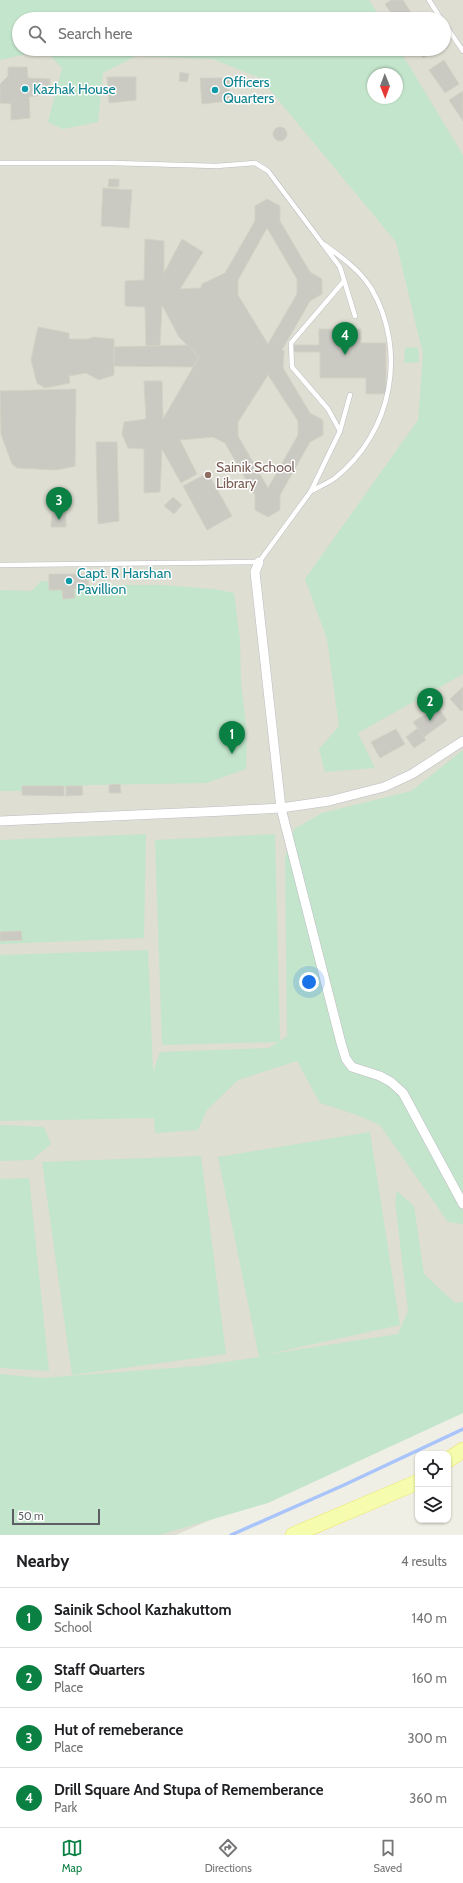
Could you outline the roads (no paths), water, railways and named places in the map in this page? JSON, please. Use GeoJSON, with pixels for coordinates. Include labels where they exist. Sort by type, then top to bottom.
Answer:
{"type":"FeatureCollection","features":[{"type":"Feature","properties":{"kind":"main road"},"geometry":{"type":"LineString","coordinates":[[451,1458],[463,1450]]}},
{"type":"Feature","properties":{"kind":"main road"},"geometry":{"type":"LineString","coordinates":[[451,1466],[463,1459]]}},
{"type":"Feature","properties":{"kind":"main road"},"geometry":{"type":"LineString","coordinates":[[372,1501],[385,1492],[415,1477]]}},
{"type":"Feature","properties":{"kind":"main road"},"geometry":{"type":"LineString","coordinates":[[293,1535],[415,1483]]}},
{"type":"Feature","properties":{"kind":"street"},"geometry":{"type":"LineString","coordinates":[[260,562],[255,572],[281,808],[346,1059],[352,1067],[380,1076],[391,1082],[403,1093],[463,1204]]}},
{"type":"Feature","properties":{"kind":"street"},"geometry":{"type":"LineString","coordinates":[[0,821],[281,808],[329,800],[384,787],[412,774],[463,741]]}},
{"type":"Feature","properties":{"kind":"lane"},"geometry":{"type":"LineString","coordinates":[[429,0],[437,12]]}},
{"type":"Feature","properties":{"kind":"lane"},"geometry":{"type":"LineString","coordinates":[[451,33],[463,51]]}},
{"type":"Feature","properties":{"kind":"lane"},"geometry":{"type":"LineString","coordinates":[[0,163],[113,163],[216,166],[255,163],[268,171],[340,267],[355,316]]}},
{"type":"Feature","properties":{"kind":"lane"},"geometry":{"type":"LineString","coordinates":[[311,491],[334,479],[353,461],[368,440],[381,417],[389,391],[392,361],[389,335],[383,313],[371,288],[357,270],[322,243]]}},
{"type":"Feature","properties":{"kind":"lane"},"geometry":{"type":"LineString","coordinates":[[340,431],[328,409],[292,367],[292,343],[344,281]]}},
{"type":"Feature","properties":{"kind":"lane"},"geometry":{"type":"LineString","coordinates":[[0,564],[260,562],[311,491],[340,431],[350,395]]}},
{"type":"Feature","properties":{"kind":"waterway"},"geometry":{"type":"LineString","coordinates":[[231,1535],[344,1485],[463,1429]]}},
{"type":"Feature","properties":{"kind":"place","name":"Kazhak House"},"geometry":{"type":"Point","coordinates":[25,89]}},
{"type":"Feature","properties":{"kind":"place","name":"Officers Quarters"},"geometry":{"type":"Point","coordinates":[215,90]}},
{"type":"Feature","properties":{"kind":"place","name":"Drill Square And Stupa of Rememberance"},"geometry":{"type":"Point","coordinates":[345,355]}},
{"type":"Feature","properties":{"kind":"place","name":"Sainik School Library"},"geometry":{"type":"Point","coordinates":[208,475]}},
{"type":"Feature","properties":{"kind":"place","name":"Hut of remeberance"},"geometry":{"type":"Point","coordinates":[59,520]}},
{"type":"Feature","properties":{"kind":"place","name":"Capt. R Harshan Pavillion"},"geometry":{"type":"Point","coordinates":[69,581]}},
{"type":"Feature","properties":{"kind":"place","name":"Staff Quarters"},"geometry":{"type":"Point","coordinates":[430,721]}},
{"type":"Feature","properties":{"kind":"place","name":"Sainik School Kazhakuttom"},"geometry":{"type":"Point","coordinates":[232,754]}}]}
